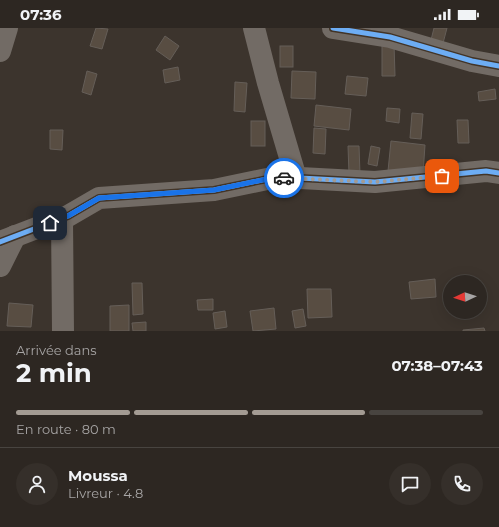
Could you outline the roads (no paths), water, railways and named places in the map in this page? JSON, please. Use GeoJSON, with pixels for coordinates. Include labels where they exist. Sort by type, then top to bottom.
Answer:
{"type":"FeatureCollection","features":[{"type":"Feature","properties":{"kind":"street"},"geometry":{"type":"LineString","coordinates":[[0,51],[8,28]]}},
{"type":"Feature","properties":{"kind":"street"},"geometry":{"type":"LineString","coordinates":[[254,28],[268,83],[296,178]]}},
{"type":"Feature","properties":{"kind":"street"},"geometry":{"type":"LineString","coordinates":[[333,28],[390,36],[412,36],[472,61],[499,66]]}},
{"type":"Feature","properties":{"kind":"street"},"geometry":{"type":"LineString","coordinates":[[0,266],[7,239],[62,219],[99,198],[214,190],[272,178],[375,182],[486,171],[499,173]]}},
{"type":"Feature","properties":{"kind":"street"},"geometry":{"type":"LineString","coordinates":[[62,219],[63,331]]}}]}
